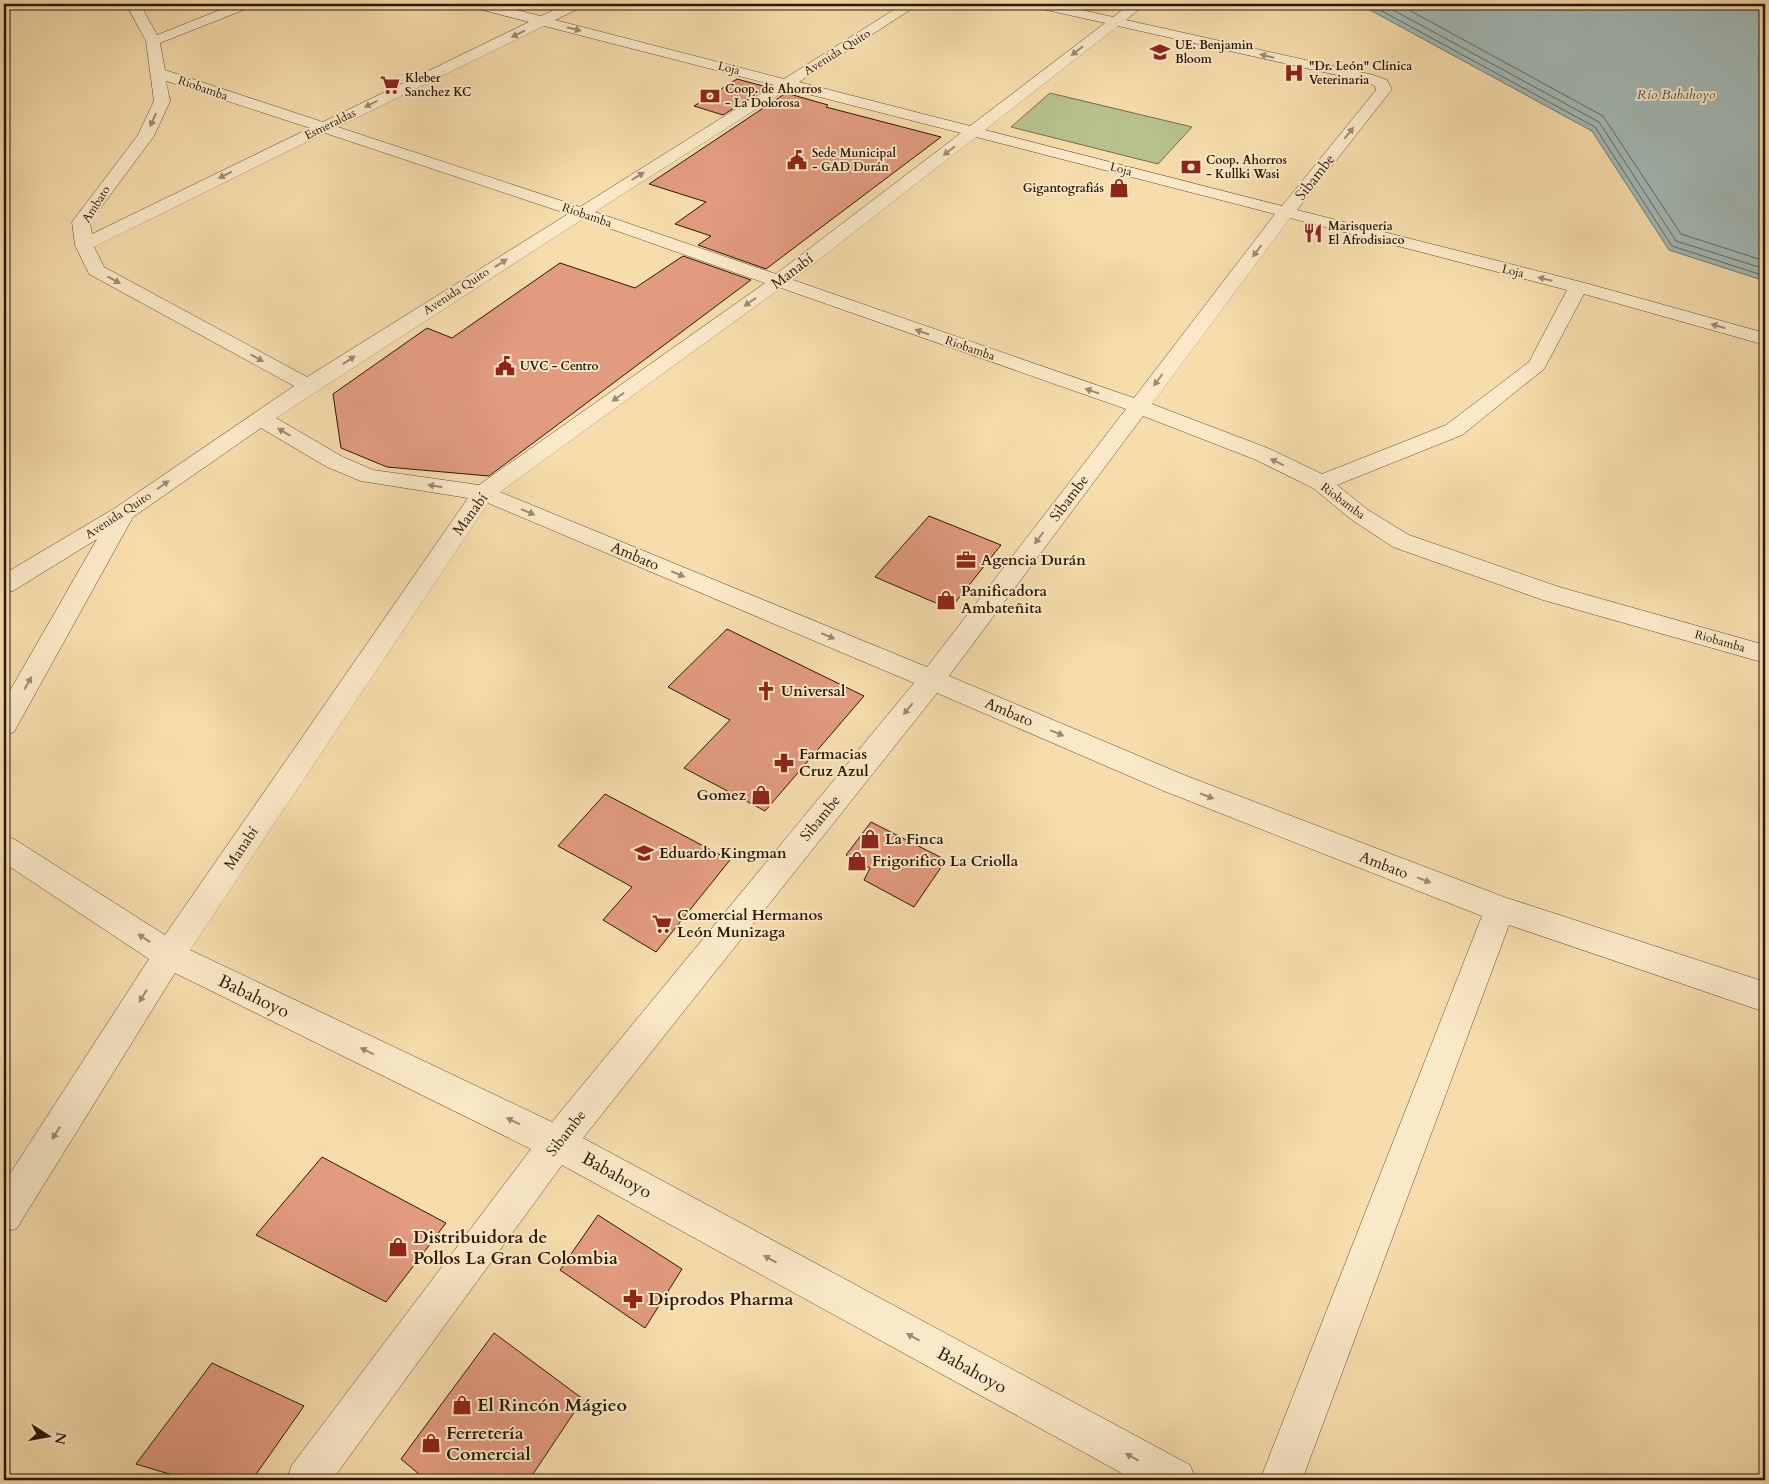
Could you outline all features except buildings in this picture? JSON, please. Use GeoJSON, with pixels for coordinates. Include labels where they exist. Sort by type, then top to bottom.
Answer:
{"type":"FeatureCollection","features":[{"type":"Feature","properties":{"kind":"street","name":"Ambato"},"geometry":{"type":"LineString","coordinates":[[133,4],[153,41],[162,101],[146,136],[82,222],[84,245],[96,270],[308,386]]}},
{"type":"Feature","properties":{"kind":"street"},"geometry":{"type":"LineString","coordinates":[[153,41],[246,4]]}},
{"type":"Feature","properties":{"kind":"street","name":"Loja"},"geometry":{"type":"LineString","coordinates":[[476,4],[1578,287],[1765,339]]}},
{"type":"Feature","properties":{"kind":"street","name":"Esmeraldas"},"geometry":{"type":"LineString","coordinates":[[84,245],[577,4]]}},
{"type":"Feature","properties":{"kind":"street","name":"Avenida Quito"},"geometry":{"type":"LineString","coordinates":[[4,585],[123,513],[308,386],[579,212],[912,4]]}},
{"type":"Feature","properties":{"kind":"street"},"geometry":{"type":"LineString","coordinates":[[1038,4],[1116,21]]}},
{"type":"Feature","properties":{"kind":"street","name":"Manabí"},"geometry":{"type":"LineString","coordinates":[[4,1215],[169,955],[483,493],[778,282],[1138,4]]}},
{"type":"Feature","properties":{"kind":"street","name":"Sibambe"},"geometry":{"type":"LineString","coordinates":[[307,1480],[557,1142],[932,680],[1286,212],[1384,90],[1382,83],[1373,79],[1116,21]]}},
{"type":"Feature","properties":{"kind":"street","name":"Riobamba"},"geometry":{"type":"LineString","coordinates":[[158,73],[579,212],[1138,406],[1262,454],[1320,484],[1360,515],[1402,541],[1552,594],[1765,654]]}},
{"type":"Feature","properties":{"kind":"street"},"geometry":{"type":"LineString","coordinates":[[1320,484],[1454,430],[1537,364],[1578,287]]}},
{"type":"Feature","properties":{"kind":"street","name":"Ambato"},"geometry":{"type":"LineString","coordinates":[[260,418],[335,462],[369,476],[483,493],[1174,783],[1500,910],[1765,998]]}},
{"type":"Feature","properties":{"kind":"street"},"geometry":{"type":"LineString","coordinates":[[4,725],[123,513]]}},
{"type":"Feature","properties":{"kind":"street","name":"Babahoyo"},"geometry":{"type":"LineString","coordinates":[[4,848],[169,955],[557,1142],[1175,1480]]}},
{"type":"Feature","properties":{"kind":"street"},"geometry":{"type":"LineString","coordinates":[[1281,1480],[1500,910]]}},
{"type":"Feature","properties":{"kind":"green space"},"geometry":{"type":"Polygon","coordinates":[[[1050,93],[1192,127],[1158,164],[1011,127],[1050,93]]]}},
{"type":"Feature","properties":{"kind":"water","name":"Río Babahoyo"},"geometry":{"type":"Polygon","coordinates":[[[1359,4],[1765,4],[1765,281],[1669,250],[1592,131],[1359,4]]]}},
{"type":"Feature","properties":{"kind":"place","name":"UE. Benjamin Bloom"},"geometry":{"type":"Point","coordinates":[1160,52]}},
{"type":"Feature","properties":{"kind":"place","name":"\"Dr. León\" Clínica Veterinaria"},"geometry":{"type":"Point","coordinates":[1294,73]}},
{"type":"Feature","properties":{"kind":"place","name":"Kleber Sanchez KC"},"geometry":{"type":"Point","coordinates":[390,85]}},
{"type":"Feature","properties":{"kind":"place","name":"Coop. de Ahorros - La Dolorosa"},"geometry":{"type":"Point","coordinates":[710,96]}},
{"type":"Feature","properties":{"kind":"place","name":"Sede Municipal - GAD Durán"},"geometry":{"type":"Point","coordinates":[797,160]}},
{"type":"Feature","properties":{"kind":"place","name":"Coop. Ahorros - Kullki Wasi"},"geometry":{"type":"Point","coordinates":[1191,167]}},
{"type":"Feature","properties":{"kind":"place","name":"Gigantografiás"},"geometry":{"type":"Point","coordinates":[1119,188]}},
{"type":"Feature","properties":{"kind":"place","name":"Marisquería El Afrodisiaco"},"geometry":{"type":"Point","coordinates":[1313,233]}},
{"type":"Feature","properties":{"kind":"place","name":"UVC - Centro"},"geometry":{"type":"Point","coordinates":[505,366]}},
{"type":"Feature","properties":{"kind":"place","name":"Agencia Durán"},"geometry":{"type":"Point","coordinates":[966,560]}},
{"type":"Feature","properties":{"kind":"place","name":"Panificadora Ambateñita"},"geometry":{"type":"Point","coordinates":[946,600]}},
{"type":"Feature","properties":{"kind":"place","name":"Universal"},"geometry":{"type":"Point","coordinates":[766,691]}},
{"type":"Feature","properties":{"kind":"place","name":"Farmacias Cruz Azul"},"geometry":{"type":"Point","coordinates":[784,763]}},
{"type":"Feature","properties":{"kind":"place","name":"Gomez"},"geometry":{"type":"Point","coordinates":[761,795]}},
{"type":"Feature","properties":{"kind":"place","name":"La Finca"},"geometry":{"type":"Point","coordinates":[870,839]}},
{"type":"Feature","properties":{"kind":"place","name":"Eduardo Kingman"},"geometry":{"type":"Point","coordinates":[644,853]}},
{"type":"Feature","properties":{"kind":"place","name":"Frigorifico La Criolla"},"geometry":{"type":"Point","coordinates":[857,861]}},
{"type":"Feature","properties":{"kind":"place","name":"Comercial Hermanos León Munizaga"},"geometry":{"type":"Point","coordinates":[662,924]}},
{"type":"Feature","properties":{"kind":"place","name":"Distribuidora de Pollos La Gran Colombia"},"geometry":{"type":"Point","coordinates":[398,1247]}},
{"type":"Feature","properties":{"kind":"place","name":"Diprodos Pharma"},"geometry":{"type":"Point","coordinates":[633,1299]}},
{"type":"Feature","properties":{"kind":"place","name":"El Rincón Mágieo"},"geometry":{"type":"Point","coordinates":[462,1405]}},
{"type":"Feature","properties":{"kind":"place","name":"Ferretería Comercial"},"geometry":{"type":"Point","coordinates":[431,1443]}}]}
